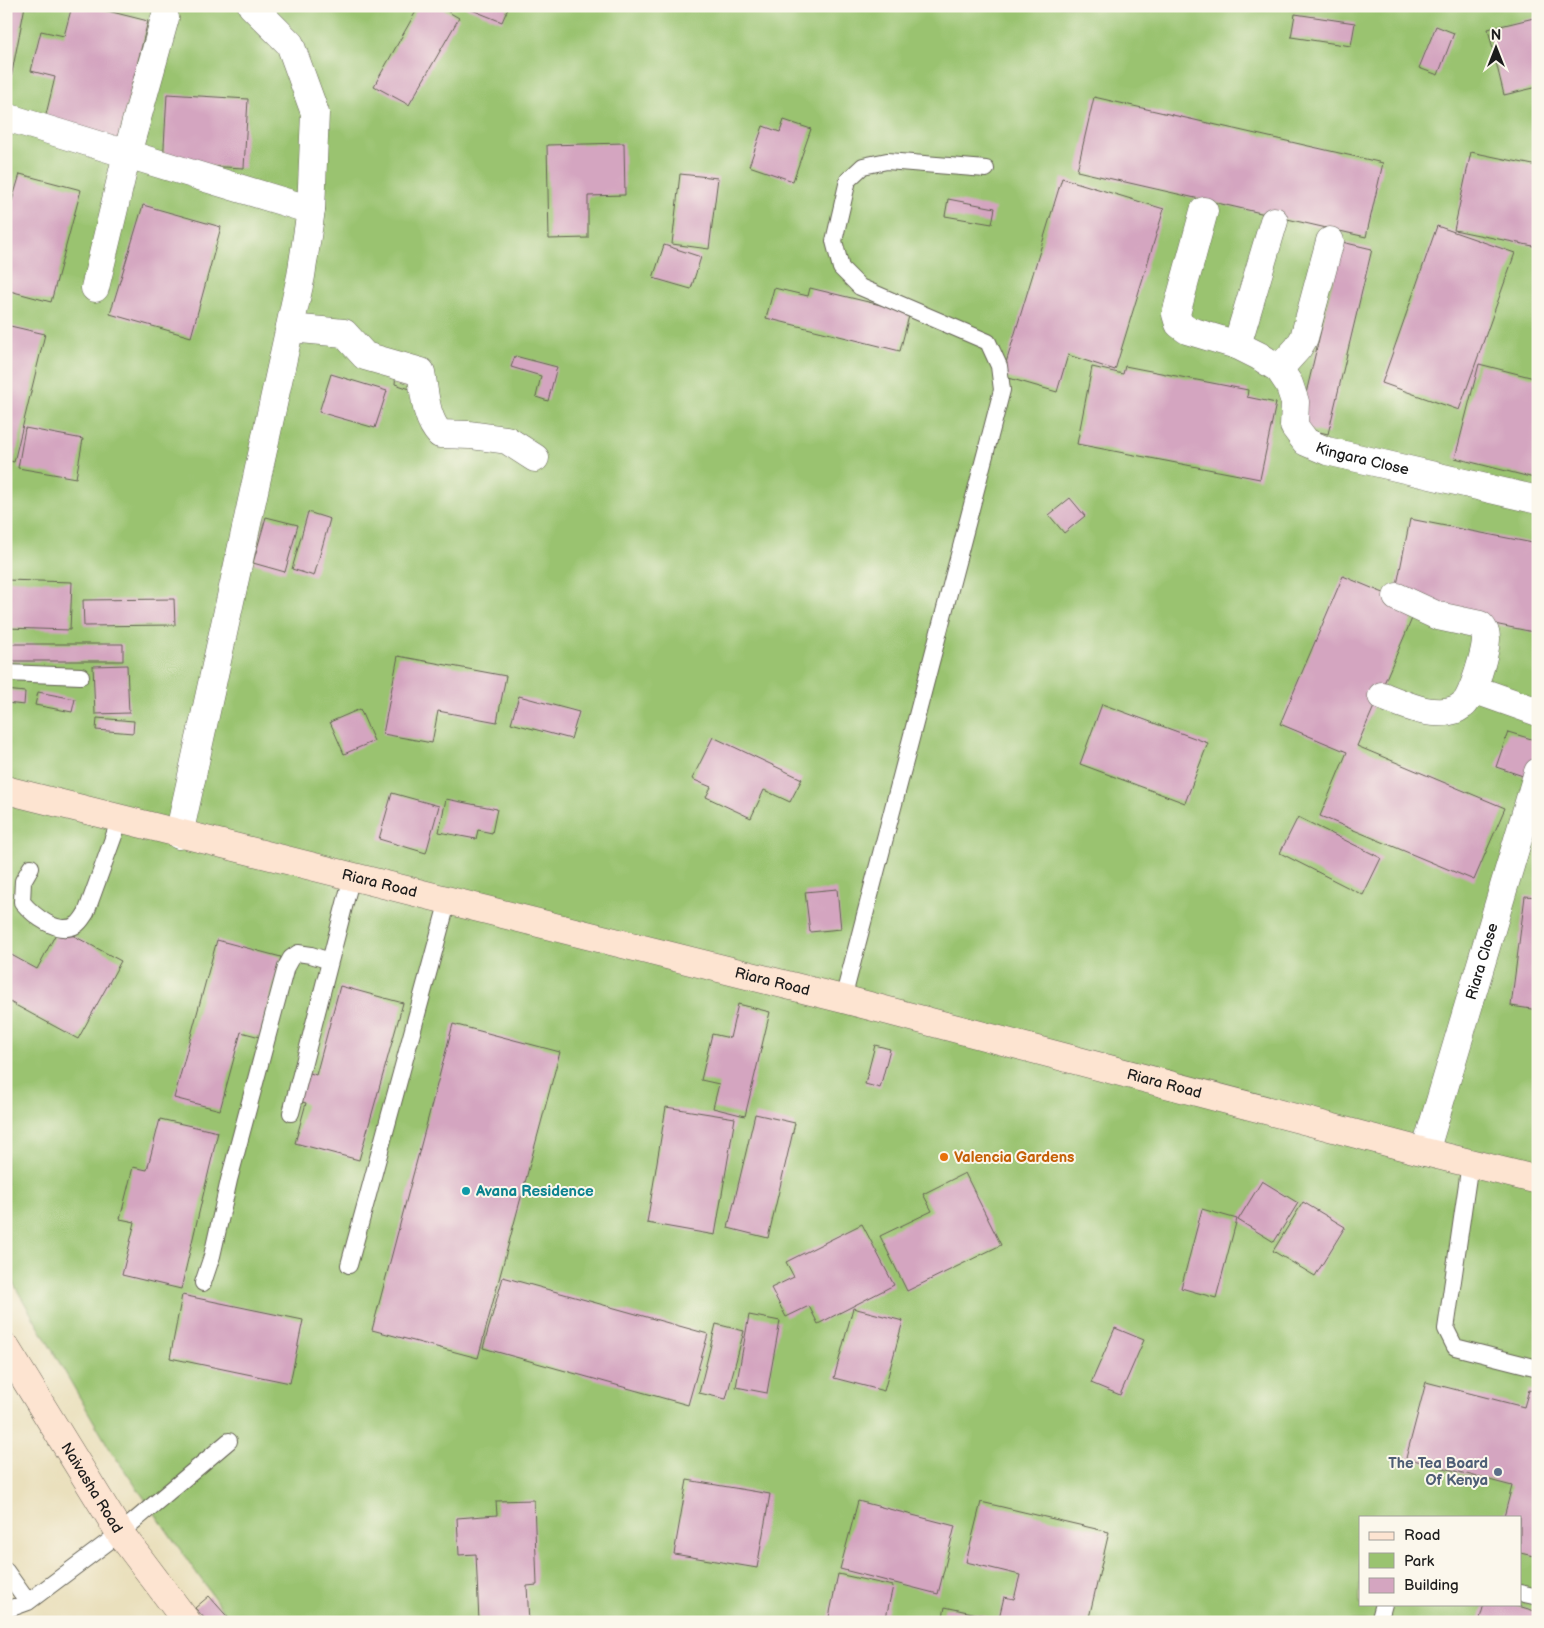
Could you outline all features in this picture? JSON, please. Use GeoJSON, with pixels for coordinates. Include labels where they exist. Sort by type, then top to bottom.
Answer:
{"type":"FeatureCollection","features":[{"type":"Feature","properties":{"kind":"street"},"geometry":{"type":"LineString","coordinates":[[180,835],[301,276],[311,210],[315,113],[290,44],[252,6]]}},
{"type":"Feature","properties":{"kind":"street"},"geometry":{"type":"LineString","coordinates":[[95,288],[127,154],[165,18]]}},
{"type":"Feature","properties":{"kind":"street"},"geometry":{"type":"LineString","coordinates":[[6,117],[311,210]]}},
{"type":"Feature","properties":{"kind":"street","name":"Kingara Close"},"geometry":{"type":"LineString","coordinates":[[1204,211],[1176,314],[1179,324],[1187,330],[1237,345],[1279,369],[1288,384],[1295,402],[1294,426],[1306,442],[1327,451],[1538,500]]}},
{"type":"Feature","properties":{"kind":"street"},"geometry":{"type":"LineString","coordinates":[[1237,345],[1274,221]]}},
{"type":"Feature","properties":{"kind":"street"},"geometry":{"type":"LineString","coordinates":[[1279,369],[1298,348],[1304,338],[1330,241]]}},
{"type":"Feature","properties":{"kind":"street"},"geometry":{"type":"LineString","coordinates":[[290,328],[344,333],[364,356],[421,372],[433,427],[440,434],[507,440],[535,458]]}},
{"type":"Feature","properties":{"kind":"street"},"geometry":{"type":"LineString","coordinates":[[1382,696],[1432,712],[1454,710],[1465,704],[1473,689],[1484,651],[1486,637],[1484,629],[1480,624],[1438,616],[1397,597]]}},
{"type":"Feature","properties":{"kind":"street"},"geometry":{"type":"LineString","coordinates":[[1473,689],[1538,712]]}},
{"type":"Feature","properties":{"kind":"street","name":"Riara Close"},"geometry":{"type":"LineString","coordinates":[[1425,1152],[1538,772]]}},
{"type":"Feature","properties":{"kind":"street","name":"Riara Road"},"geometry":{"type":"LineString","coordinates":[[6,790],[180,835],[352,876],[843,999],[1538,1180]]}},
{"type":"Feature","properties":{"kind":"street","name":"Naivasha Road"},"geometry":{"type":"LineString","coordinates":[[7,1349],[120,1533],[188,1622]]}},
{"type":"Feature","properties":{"kind":"lane"},"geometry":{"type":"LineString","coordinates":[[843,999],[1002,390],[999,366],[988,342],[860,286],[841,268],[834,241],[848,180],[863,166],[887,162],[986,169]]}},
{"type":"Feature","properties":{"kind":"lane"},"geometry":{"type":"LineString","coordinates":[[6,673],[81,676]]}},
{"type":"Feature","properties":{"kind":"lane"},"geometry":{"type":"LineString","coordinates":[[31,867],[22,880],[22,902],[42,920],[58,927],[71,928],[78,924],[86,913],[120,820]]}},
{"type":"Feature","properties":{"kind":"lane"},"geometry":{"type":"LineString","coordinates":[[291,1113],[352,876]]}},
{"type":"Feature","properties":{"kind":"lane"},"geometry":{"type":"LineString","coordinates":[[349,1265],[448,900]]}},
{"type":"Feature","properties":{"kind":"lane"},"geometry":{"type":"LineString","coordinates":[[204,1282],[212,1256],[229,1180],[286,967],[291,958],[298,953],[330,961]]}},
{"type":"Feature","properties":{"kind":"lane"},"geometry":{"type":"LineString","coordinates":[[1470,1163],[1446,1328],[1455,1346],[1538,1368]]}},
{"type":"Feature","properties":{"kind":"lane"},"geometry":{"type":"LineString","coordinates":[[6,1610],[28,1602],[120,1533],[229,1441]]}},
{"type":"Feature","properties":{"kind":"lane"},"geometry":{"type":"LineString","coordinates":[[6,1571],[28,1602]]}},
{"type":"Feature","properties":{"kind":"lane"},"geometry":{"type":"LineString","coordinates":[[1522,1593],[1538,1597]]}},
{"type":"Feature","properties":{"kind":"lane"},"geometry":{"type":"LineString","coordinates":[[1379,1622],[1383,1606]]}},
{"type":"Feature","properties":{"kind":"green space"},"geometry":{"type":"Polygon","coordinates":[[[6,6],[1538,6],[1538,1622],[231,1622],[111,1451],[6,1271],[6,6]]]}},
{"type":"Feature","properties":{"kind":"building"},"geometry":{"type":"Polygon","coordinates":[[[6,6],[25,6],[7,98],[6,98],[6,6]]]}},
{"type":"Feature","properties":{"kind":"building"},"geometry":{"type":"Polygon","coordinates":[[[72,6],[88,6],[148,21],[118,141],[44,123],[55,77],[31,71],[41,31],[64,36],[72,6]]]}},
{"type":"Feature","properties":{"kind":"building"},"geometry":{"type":"Polygon","coordinates":[[[419,6],[438,6],[459,18],[409,105],[374,86],[419,6]]]}},
{"type":"Feature","properties":{"kind":"building"},"geometry":{"type":"Polygon","coordinates":[[[462,6],[509,6],[502,22],[462,6]]]}},
{"type":"Feature","properties":{"kind":"building"},"geometry":{"type":"Polygon","coordinates":[[[1295,14],[1355,23],[1351,46],[1291,37],[1295,14]]]}},
{"type":"Feature","properties":{"kind":"building"},"geometry":{"type":"Polygon","coordinates":[[[1538,17],[1538,87],[1504,95],[1488,29],[1538,17]]]}},
{"type":"Feature","properties":{"kind":"building"},"geometry":{"type":"Polygon","coordinates":[[[1436,26],[1454,33],[1438,75],[1419,68],[1436,26]]]}},
{"type":"Feature","properties":{"kind":"building"},"geometry":{"type":"Polygon","coordinates":[[[167,94],[248,99],[244,168],[163,164],[167,94]]]}},
{"type":"Feature","properties":{"kind":"building"},"geometry":{"type":"Polygon","coordinates":[[[1094,97],[1383,163],[1366,237],[1077,171],[1094,97]]]}},
{"type":"Feature","properties":{"kind":"building"},"geometry":{"type":"Polygon","coordinates":[[[784,120],[811,129],[793,181],[749,166],[763,126],[780,132],[784,120]]]}},
{"type":"Feature","properties":{"kind":"building"},"geometry":{"type":"Polygon","coordinates":[[[624,143],[625,195],[588,196],[588,238],[549,239],[547,145],[624,143]]]}},
{"type":"Feature","properties":{"kind":"building"},"geometry":{"type":"Polygon","coordinates":[[[1471,152],[1538,166],[1538,247],[1454,230],[1471,152]]]}},
{"type":"Feature","properties":{"kind":"building"},"geometry":{"type":"Polygon","coordinates":[[[20,174],[81,190],[51,302],[6,290],[6,211],[9,211],[20,174]]]}},
{"type":"Feature","properties":{"kind":"building"},"geometry":{"type":"Polygon","coordinates":[[[680,174],[718,178],[709,249],[672,244],[680,174]]]}},
{"type":"Feature","properties":{"kind":"building"},"geometry":{"type":"Polygon","coordinates":[[[1062,178],[1164,209],[1115,370],[1068,355],[1057,392],[1002,376],[1062,178]]]}},
{"type":"Feature","properties":{"kind":"building"},"geometry":{"type":"Polygon","coordinates":[[[948,199],[995,208],[992,224],[945,216],[948,199]]]}},
{"type":"Feature","properties":{"kind":"building"},"geometry":{"type":"Polygon","coordinates":[[[143,205],[221,227],[191,337],[110,314],[143,205]]]}},
{"type":"Feature","properties":{"kind":"building"},"geometry":{"type":"Polygon","coordinates":[[[1437,226],[1515,253],[1459,410],[1382,383],[1437,226]]]}},
{"type":"Feature","properties":{"kind":"building"},"geometry":{"type":"Polygon","coordinates":[[[1342,242],[1372,249],[1328,434],[1298,427],[1342,242]]]}},
{"type":"Feature","properties":{"kind":"building"},"geometry":{"type":"Polygon","coordinates":[[[664,245],[701,257],[691,289],[653,278],[664,245]]]}},
{"type":"Feature","properties":{"kind":"building"},"geometry":{"type":"Polygon","coordinates":[[[774,288],[808,296],[810,288],[910,312],[900,351],[766,318],[774,288]]]}},
{"type":"Feature","properties":{"kind":"building"},"geometry":{"type":"Polygon","coordinates":[[[6,325],[45,334],[14,462],[6,460],[6,325]]]}},
{"type":"Feature","properties":{"kind":"building"},"geometry":{"type":"Polygon","coordinates":[[[515,356],[557,367],[548,401],[536,397],[541,376],[511,367],[515,356]]]}},
{"type":"Feature","properties":{"kind":"building"},"geometry":{"type":"Polygon","coordinates":[[[1479,364],[1538,379],[1538,479],[1455,458],[1479,364]]]}},
{"type":"Feature","properties":{"kind":"building"},"geometry":{"type":"Polygon","coordinates":[[[1125,366],[1248,390],[1247,397],[1276,403],[1260,479],[1077,444],[1092,367],[1123,374],[1125,366]]]}},
{"type":"Feature","properties":{"kind":"building"},"geometry":{"type":"Polygon","coordinates":[[[396,372],[413,377],[413,390],[395,384],[396,372]]]}},
{"type":"Feature","properties":{"kind":"building"},"geometry":{"type":"Polygon","coordinates":[[[331,374],[387,391],[375,428],[319,412],[331,374]]]}},
{"type":"Feature","properties":{"kind":"building"},"geometry":{"type":"Polygon","coordinates":[[[25,428],[83,439],[76,478],[18,468],[25,428]]]}},
{"type":"Feature","properties":{"kind":"building"},"geometry":{"type":"Polygon","coordinates":[[[1070,498],[1085,516],[1064,533],[1049,515],[1070,498]]]}},
{"type":"Feature","properties":{"kind":"building"},"geometry":{"type":"Polygon","coordinates":[[[308,512],[330,519],[314,576],[292,569],[308,512]]]}},
{"type":"Feature","properties":{"kind":"building"},"geometry":{"type":"Polygon","coordinates":[[[266,517],[298,525],[285,572],[253,563],[266,517]]]}},
{"type":"Feature","properties":{"kind":"building"},"geometry":{"type":"Polygon","coordinates":[[[1410,519],[1538,544],[1538,633],[1441,613],[1395,595],[1410,519]]]}},
{"type":"Feature","properties":{"kind":"building"},"geometry":{"type":"Polygon","coordinates":[[[1343,576],[1417,607],[1357,746],[1505,808],[1474,880],[1320,816],[1347,752],[1280,724],[1343,576]]]}},
{"type":"Feature","properties":{"kind":"building"},"geometry":{"type":"Polygon","coordinates":[[[6,580],[72,582],[70,630],[6,628],[6,580]]]}},
{"type":"Feature","properties":{"kind":"building"},"geometry":{"type":"Polygon","coordinates":[[[174,599],[175,625],[84,626],[83,600],[174,599]]]}},
{"type":"Feature","properties":{"kind":"building"},"geometry":{"type":"Polygon","coordinates":[[[6,644],[123,644],[123,661],[6,661],[6,644]]]}},
{"type":"Feature","properties":{"kind":"building"},"geometry":{"type":"Polygon","coordinates":[[[398,656],[506,676],[497,722],[438,711],[432,743],[383,734],[398,656]]]}},
{"type":"Feature","properties":{"kind":"building"},"geometry":{"type":"Polygon","coordinates":[[[127,665],[129,713],[95,714],[93,666],[127,665]]]}},
{"type":"Feature","properties":{"kind":"building"},"geometry":{"type":"Polygon","coordinates":[[[6,690],[25,692],[24,705],[6,703],[6,690]]]}},
{"type":"Feature","properties":{"kind":"building"},"geometry":{"type":"Polygon","coordinates":[[[38,692],[75,699],[72,712],[35,705],[38,692]]]}},
{"type":"Feature","properties":{"kind":"building"},"geometry":{"type":"Polygon","coordinates":[[[519,696],[579,712],[571,739],[511,723],[519,696]]]}},
{"type":"Feature","properties":{"kind":"building"},"geometry":{"type":"Polygon","coordinates":[[[1102,704],[1208,743],[1185,803],[1080,764],[1102,704]]]}},
{"type":"Feature","properties":{"kind":"building"},"geometry":{"type":"Polygon","coordinates":[[[360,709],[374,741],[344,754],[330,722],[360,709]]]}},
{"type":"Feature","properties":{"kind":"building"},"geometry":{"type":"Polygon","coordinates":[[[97,718],[134,721],[133,733],[96,730],[97,718]]]}},
{"type":"Feature","properties":{"kind":"building"},"geometry":{"type":"Polygon","coordinates":[[[1508,732],[1538,741],[1538,761],[1532,779],[1496,767],[1508,732]]]}},
{"type":"Feature","properties":{"kind":"building"},"geometry":{"type":"Polygon","coordinates":[[[713,737],[802,779],[790,802],[764,790],[751,818],[706,797],[711,787],[692,779],[713,737]]]}},
{"type":"Feature","properties":{"kind":"building"},"geometry":{"type":"Polygon","coordinates":[[[392,793],[439,806],[426,853],[379,839],[392,793]]]}},
{"type":"Feature","properties":{"kind":"building"},"geometry":{"type":"Polygon","coordinates":[[[446,799],[497,809],[492,833],[478,830],[476,839],[439,832],[446,799]]]}},
{"type":"Feature","properties":{"kind":"building"},"geometry":{"type":"Polygon","coordinates":[[[1298,817],[1381,858],[1363,895],[1280,853],[1298,817]]]}},
{"type":"Feature","properties":{"kind":"building"},"geometry":{"type":"Polygon","coordinates":[[[837,889],[841,929],[810,932],[805,892],[837,889]]]}},
{"type":"Feature","properties":{"kind":"building"},"geometry":{"type":"Polygon","coordinates":[[[1525,896],[1538,897],[1538,1010],[1511,1006],[1525,896]]]}},
{"type":"Feature","properties":{"kind":"building"},"geometry":{"type":"Polygon","coordinates":[[[59,928],[121,961],[78,1039],[6,1000],[6,952],[37,969],[59,928]]]}},
{"type":"Feature","properties":{"kind":"building"},"geometry":{"type":"Polygon","coordinates":[[[217,940],[281,957],[260,1037],[241,1032],[220,1110],[174,1098],[217,940]]]}},
{"type":"Feature","properties":{"kind":"building"},"geometry":{"type":"Polygon","coordinates":[[[340,986],[403,1003],[359,1160],[295,1143],[306,1103],[295,1100],[304,1071],[316,1075],[340,986]]]}},
{"type":"Feature","properties":{"kind":"building"},"geometry":{"type":"Polygon","coordinates":[[[738,1004],[770,1012],[745,1116],[713,1108],[719,1084],[701,1080],[712,1034],[730,1038],[738,1004]]]}},
{"type":"Feature","properties":{"kind":"building","name":"Avana Residence"},"geometry":{"type":"Polygon","coordinates":[[[453,1024],[560,1052],[478,1358],[372,1330],[453,1024]]]}},
{"type":"Feature","properties":{"kind":"building"},"geometry":{"type":"Polygon","coordinates":[[[875,1045],[890,1049],[880,1088],[865,1084],[875,1045]]]}},
{"type":"Feature","properties":{"kind":"building"},"geometry":{"type":"Polygon","coordinates":[[[666,1107],[735,1118],[715,1235],[647,1223],[666,1107]]]}},
{"type":"Feature","properties":{"kind":"building"},"geometry":{"type":"Polygon","coordinates":[[[755,1114],[795,1123],[768,1238],[728,1228],[755,1114]]]}},
{"type":"Feature","properties":{"kind":"building"},"geometry":{"type":"Polygon","coordinates":[[[160,1119],[218,1132],[181,1289],[122,1275],[135,1222],[120,1219],[133,1167],[147,1170],[160,1119]]]}},
{"type":"Feature","properties":{"kind":"building"},"geometry":{"type":"Polygon","coordinates":[[[965,1173],[1001,1245],[907,1291],[880,1236],[932,1211],[923,1194],[965,1173]]]}},
{"type":"Feature","properties":{"kind":"building"},"geometry":{"type":"Polygon","coordinates":[[[1262,1181],[1298,1203],[1274,1242],[1238,1220],[1262,1181]]]}},
{"type":"Feature","properties":{"kind":"building"},"geometry":{"type":"Polygon","coordinates":[[[1303,1202],[1345,1227],[1315,1276],[1273,1251],[1303,1202]]]}},
{"type":"Feature","properties":{"kind":"building"},"geometry":{"type":"Polygon","coordinates":[[[1202,1209],[1237,1219],[1216,1298],[1181,1288],[1202,1209]]]}},
{"type":"Feature","properties":{"kind":"building"},"geometry":{"type":"Polygon","coordinates":[[[862,1224],[894,1285],[818,1324],[809,1306],[786,1317],[771,1288],[794,1277],[786,1262],[862,1224]]]}},
{"type":"Feature","properties":{"kind":"building"},"geometry":{"type":"Polygon","coordinates":[[[503,1277],[708,1334],[688,1405],[483,1348],[503,1277]]]}},
{"type":"Feature","properties":{"kind":"building"},"geometry":{"type":"Polygon","coordinates":[[[182,1295],[303,1320],[290,1383],[170,1358],[182,1295]]]}},
{"type":"Feature","properties":{"kind":"building"},"geometry":{"type":"Polygon","coordinates":[[[853,1308],[903,1321],[884,1391],[834,1378],[853,1308]]]}},
{"type":"Feature","properties":{"kind":"building"},"geometry":{"type":"Polygon","coordinates":[[[749,1315],[780,1321],[767,1393],[736,1387],[749,1315]]]}},
{"type":"Feature","properties":{"kind":"building"},"geometry":{"type":"Polygon","coordinates":[[[716,1324],[744,1331],[726,1399],[699,1393],[716,1324]]]}},
{"type":"Feature","properties":{"kind":"building"},"geometry":{"type":"Polygon","coordinates":[[[1115,1328],[1144,1340],[1120,1395],[1091,1383],[1115,1328]]]}},
{"type":"Feature","properties":{"kind":"building","name":"The Tea Board Of Kenya"},"geometry":{"type":"Polygon","coordinates":[[[1426,1382],[1524,1407],[1529,1390],[1538,1392],[1538,1557],[1522,1553],[1522,1516],[1504,1516],[1512,1486],[1406,1458],[1426,1382]]]}},
{"type":"Feature","properties":{"kind":"building"},"geometry":{"type":"Polygon","coordinates":[[[687,1480],[770,1494],[757,1568],[674,1554],[687,1480]]]}},
{"type":"Feature","properties":{"kind":"building"},"geometry":{"type":"Polygon","coordinates":[[[534,1500],[537,1585],[527,1586],[529,1622],[479,1622],[476,1554],[459,1555],[457,1518],[497,1515],[496,1501],[534,1500]]]}},
{"type":"Feature","properties":{"kind":"building"},"geometry":{"type":"Polygon","coordinates":[[[858,1501],[955,1526],[938,1594],[840,1569],[858,1501]]]}},
{"type":"Feature","properties":{"kind":"building"},"geometry":{"type":"Polygon","coordinates":[[[981,1502],[1109,1532],[1088,1622],[998,1622],[1004,1597],[1014,1599],[1020,1575],[966,1562],[981,1502]]]}},
{"type":"Feature","properties":{"kind":"building"},"geometry":{"type":"Polygon","coordinates":[[[838,1574],[893,1586],[885,1622],[828,1622],[838,1574]]]}},
{"type":"Feature","properties":{"kind":"building"},"geometry":{"type":"Polygon","coordinates":[[[209,1596],[232,1622],[208,1622],[195,1608],[209,1596]]]}},
{"type":"Feature","properties":{"kind":"building"},"geometry":{"type":"Polygon","coordinates":[[[1483,1606],[1518,1606],[1538,1612],[1538,1622],[1479,1622],[1483,1606]]]}},
{"type":"Feature","properties":{"kind":"building"},"geometry":{"type":"Polygon","coordinates":[[[945,1607],[995,1618],[994,1622],[942,1622],[945,1607]]]}},
{"type":"Feature","properties":{"kind":"place","name":"Valencia Gardens"},"geometry":{"type":"Point","coordinates":[944,1157]}},
{"type":"Feature","properties":{"kind":"place","name":"Avana Residence"},"geometry":{"type":"Point","coordinates":[466,1191]}},
{"type":"Feature","properties":{"kind":"place","name":"The Tea Board Of Kenya"},"geometry":{"type":"Point","coordinates":[1498,1472]}}]}
